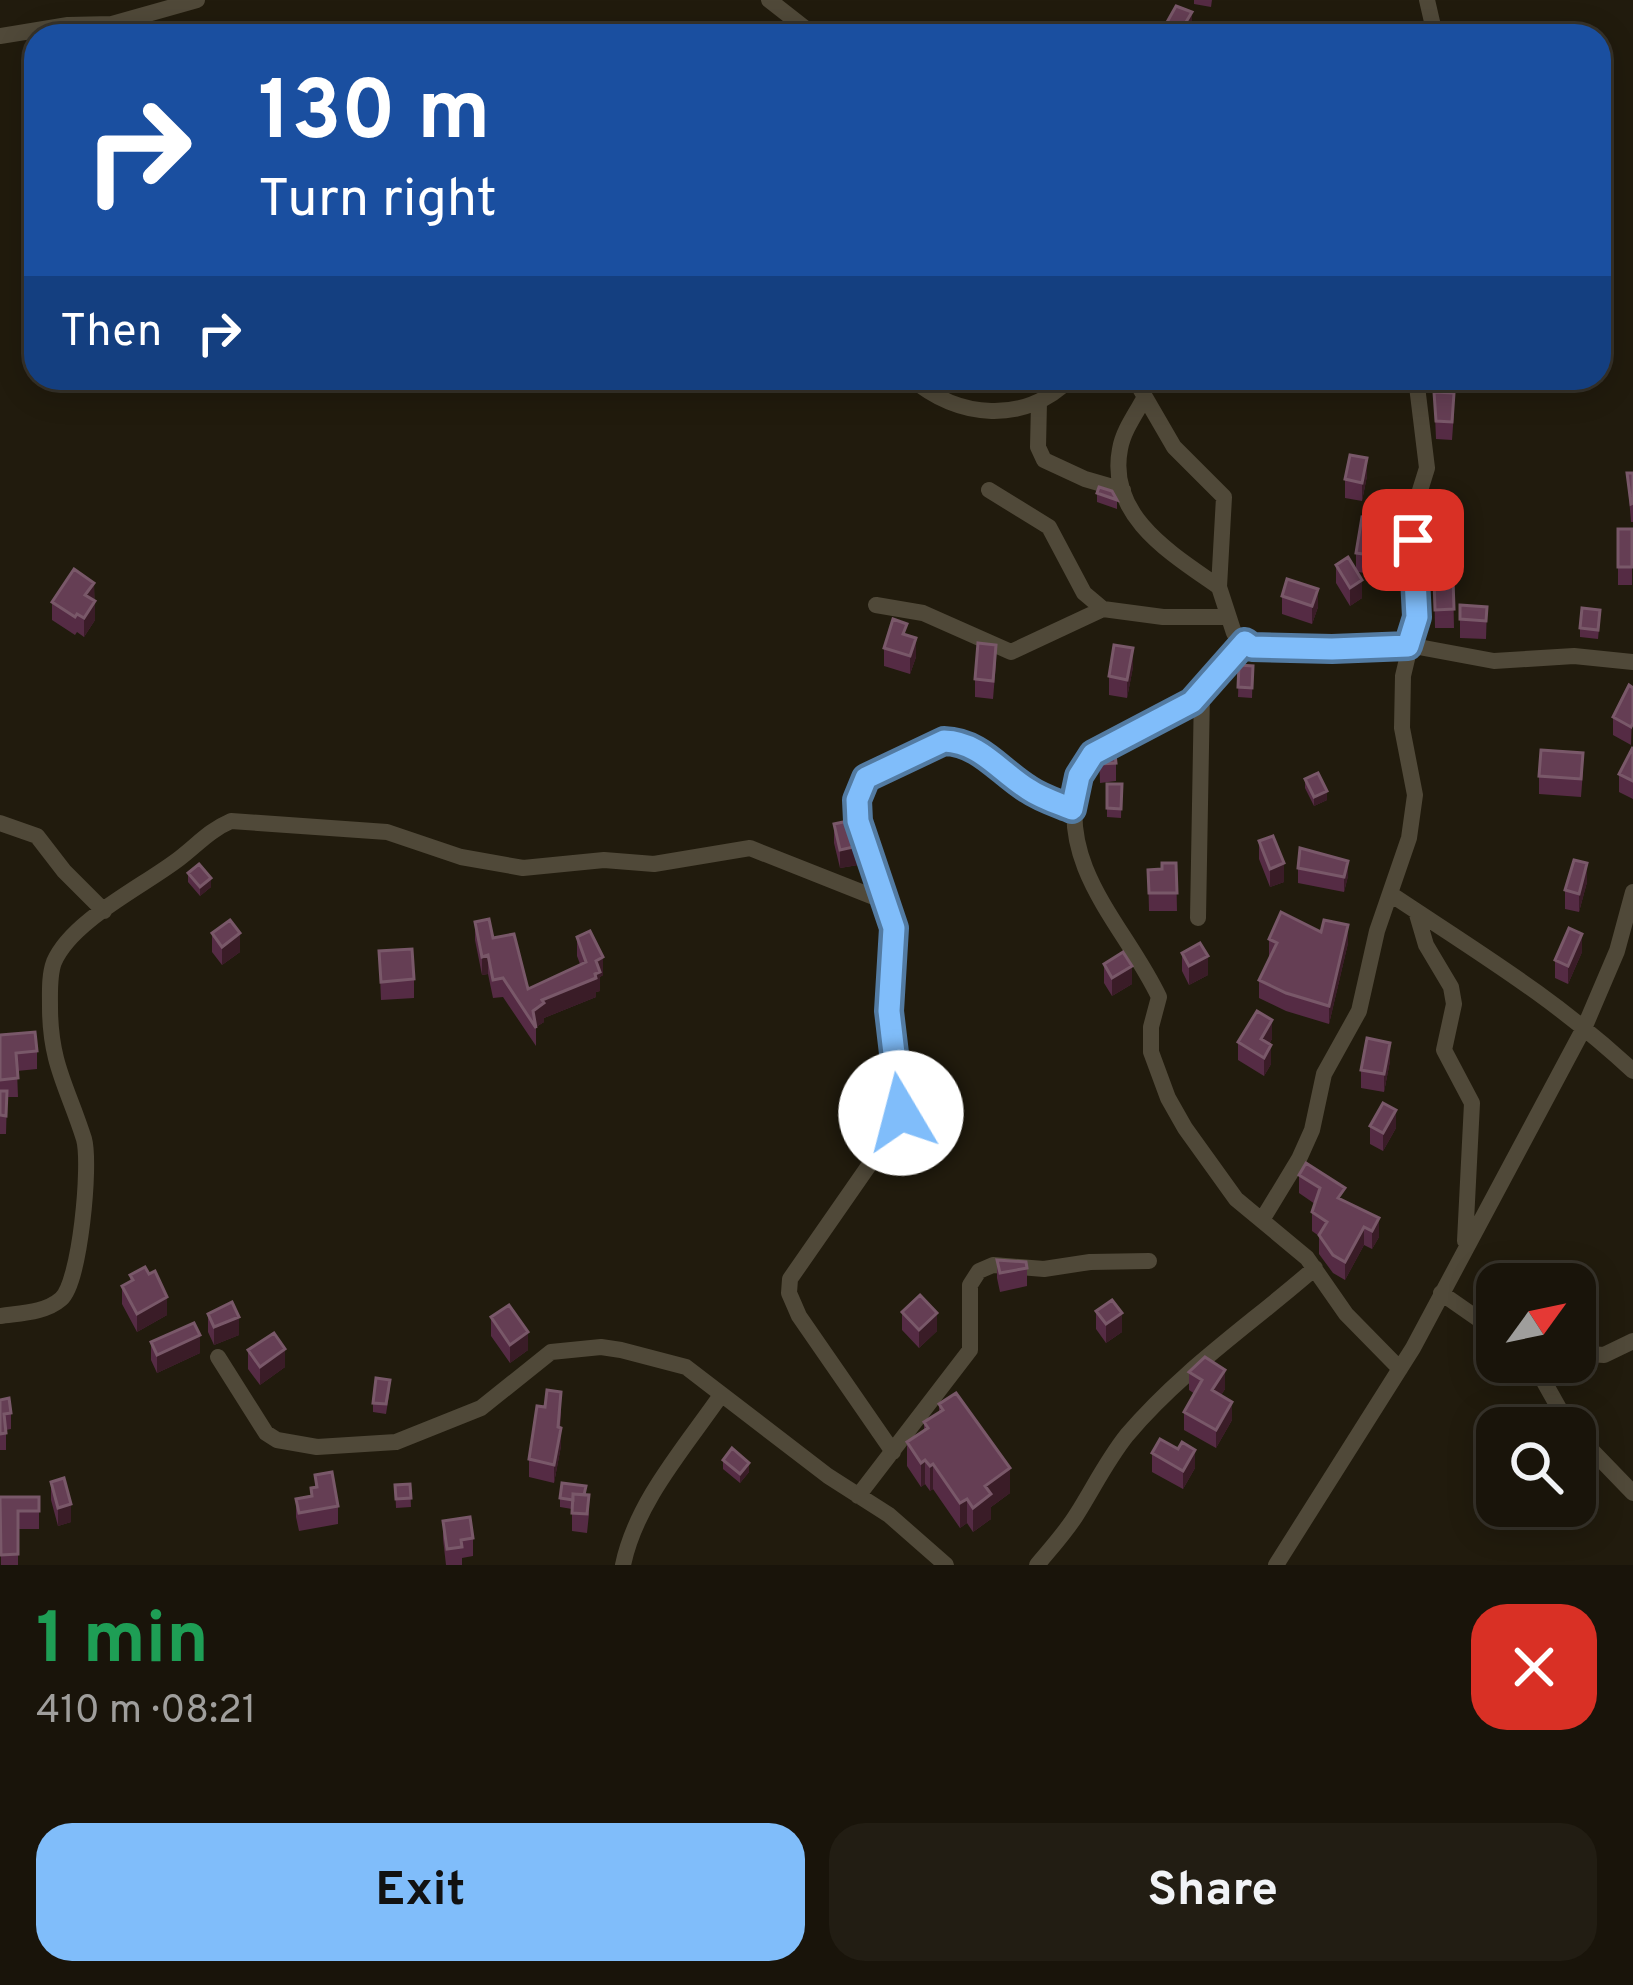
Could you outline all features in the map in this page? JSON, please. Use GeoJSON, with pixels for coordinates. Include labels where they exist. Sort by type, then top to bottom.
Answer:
{"type":"FeatureCollection","features":[{"type":"Feature","properties":{"kind":"street"},"geometry":{"type":"LineString","coordinates":[[112,24],[196,0]]}},
{"type":"Feature","properties":{"kind":"street"},"geometry":{"type":"LineString","coordinates":[[769,0],[791,24]]}},
{"type":"Feature","properties":{"kind":"street"},"geometry":{"type":"LineString","coordinates":[[925,390],[971,410],[998,412],[1039,402],[1054,390]]}},
{"type":"Feature","properties":{"kind":"street"},"geometry":{"type":"LineString","coordinates":[[1141,390],[1174,447],[1224,497],[1219,587],[1234,633],[1252,647],[1408,646],[1494,661],[1574,656],[1633,662]]}},
{"type":"Feature","properties":{"kind":"street"},"geometry":{"type":"LineString","coordinates":[[1262,1220],[1312,1130],[1324,1074],[1359,1011],[1376,931],[1409,838],[1415,795],[1402,728],[1403,676],[1417,617],[1412,513],[1427,468],[1417,390]]}},
{"type":"Feature","properties":{"kind":"street"},"geometry":{"type":"LineString","coordinates":[[1145,397],[1120,448],[1123,490],[1145,530],[1219,587]]}},
{"type":"Feature","properties":{"kind":"street"},"geometry":{"type":"LineString","coordinates":[[1039,402],[1038,447],[1043,460],[1123,490]]}},
{"type":"Feature","properties":{"kind":"street"},"geometry":{"type":"LineString","coordinates":[[989,490],[1049,527],[1084,593],[1103,609],[1163,617],[1227,617]]}},
{"type":"Feature","properties":{"kind":"street"},"geometry":{"type":"LineString","coordinates":[[876,605],[935,618],[1011,652],[1103,609]]}},
{"type":"Feature","properties":{"kind":"street"},"geometry":{"type":"LineString","coordinates":[[1245,642],[1202,691],[1162,721],[1093,754],[1079,776],[1072,809],[1080,856],[1093,887],[1159,997],[1150,1052],[1168,1098],[1227,1188],[1315,1268],[1346,1314],[1400,1369]]}},
{"type":"Feature","properties":{"kind":"street"},"geometry":{"type":"LineString","coordinates":[[1198,918],[1202,691]]}},
{"type":"Feature","properties":{"kind":"street"},"geometry":{"type":"LineString","coordinates":[[892,1452],[799,1316],[789,1293],[790,1279],[892,1133],[901,1113],[889,1011],[894,928],[858,821],[861,784],[872,773],[944,741],[956,742],[980,751],[1026,788],[1072,809]]}},
{"type":"Feature","properties":{"kind":"street"},"geometry":{"type":"LineString","coordinates":[[0,1316],[49,1307],[67,1293],[73,1276],[85,1185],[85,1142],[55,1066],[50,996],[53,964],[67,941],[104,911],[212,829],[231,820],[387,832],[474,861],[524,868],[604,860],[654,864],[750,848],[889,903]]}},
{"type":"Feature","properties":{"kind":"street"},"geometry":{"type":"LineString","coordinates":[[0,823],[37,836],[64,872],[104,911]]}},
{"type":"Feature","properties":{"kind":"street"},"geometry":{"type":"LineString","coordinates":[[1276,1565],[1400,1369],[1585,1026],[1616,951],[1633,892]]}},
{"type":"Feature","properties":{"kind":"street"},"geometry":{"type":"LineString","coordinates":[[1392,895],[1507,968],[1585,1026],[1633,1071]]}},
{"type":"Feature","properties":{"kind":"street"},"geometry":{"type":"LineString","coordinates":[[1416,911],[1426,945],[1451,987],[1453,1015],[1444,1047],[1472,1103],[1465,1248]]}},
{"type":"Feature","properties":{"kind":"street"},"geometry":{"type":"LineString","coordinates":[[858,1496],[970,1350],[970,1285],[979,1271],[1011,1264],[1044,1269],[1149,1261]]}},
{"type":"Feature","properties":{"kind":"street"},"geometry":{"type":"LineString","coordinates":[[1036,1565],[1066,1531],[1126,1437],[1180,1378],[1315,1268]]}},
{"type":"Feature","properties":{"kind":"street"},"geometry":{"type":"LineString","coordinates":[[1441,1293],[1476,1317]]}},
{"type":"Feature","properties":{"kind":"street"},"geometry":{"type":"LineString","coordinates":[[1596,1354],[1633,1341]]}},
{"type":"Feature","properties":{"kind":"street"},"geometry":{"type":"LineString","coordinates":[[218,1357],[266,1433],[277,1440],[317,1447],[396,1442],[464,1418],[551,1352],[601,1347],[676,1362],[889,1515],[946,1565]]}},
{"type":"Feature","properties":{"kind":"street"},"geometry":{"type":"LineString","coordinates":[[623,1565],[628,1541],[647,1504],[721,1395]]}},
{"type":"Feature","properties":{"kind":"street"},"geometry":{"type":"LineString","coordinates":[[1596,1455],[1633,1493]]}},
{"type":"Feature","properties":{"kind":"building"},"geometry":{"type":"Polygon","coordinates":[[[1176,6],[1192,12],[1185,24],[1166,24],[1176,6]]]}},
{"type":"Feature","properties":{"kind":"building"},"geometry":{"type":"Polygon","coordinates":[[[1434,392],[1454,393],[1452,422],[1436,421],[1434,392]]]}},
{"type":"Feature","properties":{"kind":"building"},"geometry":{"type":"Polygon","coordinates":[[[1350,455],[1367,458],[1362,483],[1345,479],[1350,455]]]}},
{"type":"Feature","properties":{"kind":"building"},"geometry":{"type":"Polygon","coordinates":[[[1627,473],[1633,473],[1631,504],[1627,473]]]}},
{"type":"Feature","properties":{"kind":"building"},"geometry":{"type":"Polygon","coordinates":[[[1099,487],[1112,491],[1117,500],[1097,493],[1099,487]]]}},
{"type":"Feature","properties":{"kind":"building"},"geometry":{"type":"Polygon","coordinates":[[[1362,517],[1382,520],[1377,556],[1356,553],[1362,517]]]}},
{"type":"Feature","properties":{"kind":"building"},"geometry":{"type":"Polygon","coordinates":[[[1618,529],[1632,529],[1632,567],[1618,567],[1618,529]]]}},
{"type":"Feature","properties":{"kind":"building"},"geometry":{"type":"Polygon","coordinates":[[[1447,531],[1452,552],[1435,556],[1430,535],[1447,531]]]}},
{"type":"Feature","properties":{"kind":"building"},"geometry":{"type":"Polygon","coordinates":[[[1348,557],[1362,580],[1350,588],[1336,565],[1348,557]]]}},
{"type":"Feature","properties":{"kind":"building"},"geometry":{"type":"Polygon","coordinates":[[[74,569],[94,583],[85,595],[95,601],[84,618],[52,602],[74,569]]]}},
{"type":"Feature","properties":{"kind":"building"},"geometry":{"type":"Polygon","coordinates":[[[1287,579],[1318,589],[1312,606],[1282,596],[1287,579]]]}},
{"type":"Feature","properties":{"kind":"building"},"geometry":{"type":"Polygon","coordinates":[[[1434,579],[1453,579],[1454,609],[1435,610],[1434,579]]]}},
{"type":"Feature","properties":{"kind":"building"},"geometry":{"type":"Polygon","coordinates":[[[1460,605],[1487,607],[1486,621],[1460,619],[1460,605]]]}},
{"type":"Feature","properties":{"kind":"building"},"geometry":{"type":"Polygon","coordinates":[[[1582,608],[1600,610],[1598,630],[1580,628],[1582,608]]]}},
{"type":"Feature","properties":{"kind":"building"},"geometry":{"type":"Polygon","coordinates":[[[893,619],[907,624],[903,634],[916,638],[910,656],[884,648],[893,619]]]}},
{"type":"Feature","properties":{"kind":"building"},"geometry":{"type":"Polygon","coordinates":[[[978,643],[996,645],[993,681],[975,679],[978,643]]]}},
{"type":"Feature","properties":{"kind":"building"},"geometry":{"type":"Polygon","coordinates":[[[1114,645],[1133,648],[1127,680],[1109,676],[1114,645]]]}},
{"type":"Feature","properties":{"kind":"building"},"geometry":{"type":"Polygon","coordinates":[[[1239,665],[1253,666],[1252,688],[1238,687],[1239,665]]]}},
{"type":"Feature","properties":{"kind":"building"},"geometry":{"type":"Polygon","coordinates":[[[1629,685],[1633,688],[1631,727],[1613,717],[1629,685]]]}},
{"type":"Feature","properties":{"kind":"building"},"geometry":{"type":"Polygon","coordinates":[[[1113,737],[1116,763],[1100,764],[1099,749],[1113,737]]]}},
{"type":"Feature","properties":{"kind":"building"},"geometry":{"type":"Polygon","coordinates":[[[1633,747],[1633,781],[1619,774],[1633,747]]]}},
{"type":"Feature","properties":{"kind":"building"},"geometry":{"type":"Polygon","coordinates":[[[1541,750],[1583,753],[1581,779],[1539,776],[1541,750]]]}},
{"type":"Feature","properties":{"kind":"building"},"geometry":{"type":"Polygon","coordinates":[[[1318,773],[1327,791],[1314,797],[1305,779],[1318,773]]]}},
{"type":"Feature","properties":{"kind":"building"},"geometry":{"type":"Polygon","coordinates":[[[1107,784],[1122,784],[1121,809],[1107,808],[1107,784]]]}},
{"type":"Feature","properties":{"kind":"building"},"geometry":{"type":"Polygon","coordinates":[[[848,821],[858,846],[840,850],[834,824],[848,821]]]}},
{"type":"Feature","properties":{"kind":"building"},"geometry":{"type":"Polygon","coordinates":[[[1273,836],[1284,863],[1270,869],[1259,841],[1273,836]]]}},
{"type":"Feature","properties":{"kind":"building"},"geometry":{"type":"Polygon","coordinates":[[[1300,848],[1348,861],[1344,877],[1298,868],[1300,848]]]}},
{"type":"Feature","properties":{"kind":"building"},"geometry":{"type":"Polygon","coordinates":[[[1574,860],[1587,863],[1579,894],[1565,890],[1574,860]]]}},
{"type":"Feature","properties":{"kind":"building"},"geometry":{"type":"Polygon","coordinates":[[[1162,863],[1176,863],[1177,893],[1149,893],[1148,870],[1162,869],[1162,863]]]}},
{"type":"Feature","properties":{"kind":"building"},"geometry":{"type":"Polygon","coordinates":[[[199,864],[211,878],[200,887],[188,873],[199,864]]]}},
{"type":"Feature","properties":{"kind":"building"},"geometry":{"type":"Polygon","coordinates":[[[1281,912],[1321,932],[1324,920],[1348,925],[1329,1006],[1259,980],[1277,943],[1269,939],[1281,912]]]}},
{"type":"Feature","properties":{"kind":"building"},"geometry":{"type":"Polygon","coordinates":[[[489,919],[493,938],[514,934],[528,989],[586,962],[577,937],[590,931],[603,957],[596,961],[600,972],[596,978],[542,1000],[533,1011],[536,1028],[503,978],[493,980],[488,955],[482,957],[475,922],[489,919]]]}},
{"type":"Feature","properties":{"kind":"building"},"geometry":{"type":"Polygon","coordinates":[[[230,920],[240,933],[222,947],[212,933],[230,920]]]}},
{"type":"Feature","properties":{"kind":"building"},"geometry":{"type":"Polygon","coordinates":[[[1569,928],[1582,934],[1568,966],[1555,960],[1569,928]]]}},
{"type":"Feature","properties":{"kind":"building"},"geometry":{"type":"Polygon","coordinates":[[[1200,943],[1208,956],[1189,966],[1182,953],[1200,943]]]}},
{"type":"Feature","properties":{"kind":"building"},"geometry":{"type":"Polygon","coordinates":[[[412,949],[414,979],[381,982],[379,951],[412,949]]]}},
{"type":"Feature","properties":{"kind":"building"},"geometry":{"type":"Polygon","coordinates":[[[1123,952],[1132,966],[1112,978],[1104,964],[1123,952]]]}},
{"type":"Feature","properties":{"kind":"building"},"geometry":{"type":"Polygon","coordinates":[[[1257,1011],[1272,1020],[1261,1039],[1271,1045],[1264,1058],[1238,1042],[1257,1011]]]}},
{"type":"Feature","properties":{"kind":"building"},"geometry":{"type":"Polygon","coordinates":[[[35,1032],[37,1051],[16,1053],[18,1078],[0,1080],[0,1035],[35,1032]]]}},
{"type":"Feature","properties":{"kind":"building"},"geometry":{"type":"Polygon","coordinates":[[[1367,1038],[1390,1043],[1384,1074],[1361,1070],[1367,1038]]]}},
{"type":"Feature","properties":{"kind":"building"},"geometry":{"type":"Polygon","coordinates":[[[0,1091],[7,1091],[6,1116],[0,1115],[0,1091]]]}},
{"type":"Feature","properties":{"kind":"building"},"geometry":{"type":"Polygon","coordinates":[[[1383,1103],[1396,1110],[1383,1133],[1370,1126],[1383,1103]]]}},
{"type":"Feature","properties":{"kind":"building"},"geometry":{"type":"Polygon","coordinates":[[[1306,1163],[1345,1188],[1338,1198],[1379,1218],[1372,1231],[1364,1227],[1345,1262],[1333,1255],[1319,1235],[1327,1222],[1312,1212],[1320,1188],[1299,1175],[1306,1163]]]}},
{"type":"Feature","properties":{"kind":"building"},"geometry":{"type":"Polygon","coordinates":[[[997,1260],[1026,1262],[1027,1268],[1000,1273],[997,1260]]]}},
{"type":"Feature","properties":{"kind":"building"},"geometry":{"type":"Polygon","coordinates":[[[145,1267],[149,1274],[155,1271],[167,1297],[137,1314],[122,1286],[145,1267]]]}},
{"type":"Feature","properties":{"kind":"building"},"geometry":{"type":"Polygon","coordinates":[[[920,1295],[937,1313],[919,1330],[902,1312],[920,1295]]]}},
{"type":"Feature","properties":{"kind":"building"},"geometry":{"type":"Polygon","coordinates":[[[1112,1300],[1122,1313],[1106,1324],[1096,1311],[1112,1300]]]}},
{"type":"Feature","properties":{"kind":"building"},"geometry":{"type":"Polygon","coordinates":[[[232,1302],[239,1317],[214,1327],[208,1314],[232,1302]]]}},
{"type":"Feature","properties":{"kind":"building"},"geometry":{"type":"Polygon","coordinates":[[[509,1305],[528,1332],[510,1345],[491,1317],[509,1305]]]}},
{"type":"Feature","properties":{"kind":"building"},"geometry":{"type":"Polygon","coordinates":[[[194,1323],[200,1335],[157,1355],[151,1342],[194,1323]]]}},
{"type":"Feature","properties":{"kind":"building"},"geometry":{"type":"Polygon","coordinates":[[[274,1333],[285,1349],[260,1367],[248,1350],[274,1333]]]}},
{"type":"Feature","properties":{"kind":"building"},"geometry":{"type":"Polygon","coordinates":[[[1205,1357],[1225,1370],[1212,1390],[1232,1402],[1216,1430],[1184,1412],[1202,1380],[1189,1372],[1205,1357]]]}},
{"type":"Feature","properties":{"kind":"building"},"geometry":{"type":"Polygon","coordinates":[[[376,1378],[390,1380],[386,1404],[373,1403],[376,1378]]]}},
{"type":"Feature","properties":{"kind":"building"},"geometry":{"type":"Polygon","coordinates":[[[547,1390],[561,1392],[554,1465],[529,1459],[537,1406],[545,1407],[547,1390]]]}},
{"type":"Feature","properties":{"kind":"building"},"geometry":{"type":"Polygon","coordinates":[[[956,1393],[1010,1468],[985,1486],[991,1494],[973,1508],[967,1499],[960,1503],[933,1464],[921,1463],[907,1442],[928,1428],[924,1422],[943,1410],[939,1404],[956,1393]]]}},
{"type":"Feature","properties":{"kind":"building"},"geometry":{"type":"Polygon","coordinates":[[[9,1398],[11,1413],[4,1414],[6,1433],[0,1434],[0,1400],[9,1398]]]}},
{"type":"Feature","properties":{"kind":"building"},"geometry":{"type":"Polygon","coordinates":[[[1160,1439],[1178,1449],[1182,1442],[1195,1450],[1183,1471],[1152,1453],[1160,1439]]]}},
{"type":"Feature","properties":{"kind":"building"},"geometry":{"type":"Polygon","coordinates":[[[732,1448],[749,1463],[740,1474],[723,1460],[732,1448]]]}},
{"type":"Feature","properties":{"kind":"building"},"geometry":{"type":"Polygon","coordinates":[[[332,1472],[338,1506],[299,1513],[296,1499],[312,1496],[311,1488],[317,1487],[315,1475],[332,1472]]]}},
{"type":"Feature","properties":{"kind":"building"},"geometry":{"type":"Polygon","coordinates":[[[64,1478],[71,1504],[58,1508],[51,1482],[64,1478]]]}},
{"type":"Feature","properties":{"kind":"building"},"geometry":{"type":"Polygon","coordinates":[[[562,1483],[586,1486],[584,1495],[560,1498],[562,1483]]]}},
{"type":"Feature","properties":{"kind":"building"},"geometry":{"type":"Polygon","coordinates":[[[410,1484],[411,1498],[396,1499],[395,1485],[410,1484]]]}},
{"type":"Feature","properties":{"kind":"building"},"geometry":{"type":"Polygon","coordinates":[[[573,1494],[589,1495],[587,1514],[572,1513],[573,1494]]]}},
{"type":"Feature","properties":{"kind":"building"},"geometry":{"type":"Polygon","coordinates":[[[0,1497],[39,1497],[39,1511],[18,1511],[18,1554],[1,1555],[0,1497]]]}},
{"type":"Feature","properties":{"kind":"building"},"geometry":{"type":"Polygon","coordinates":[[[470,1517],[473,1538],[461,1540],[462,1547],[447,1549],[443,1521],[470,1517]]]}},
{"type":"Feature","properties":{"kind":"route"},"geometry":{"type":"LineString","coordinates":[[901,1113],[889,1011],[894,928],[858,821],[857,800],[866,778],[944,741],[956,742],[980,751],[1026,788],[1072,809],[1079,776],[1093,754],[1192,702],[1245,642],[1252,647],[1332,649],[1408,646],[1417,617],[1413,540]]}}]}
